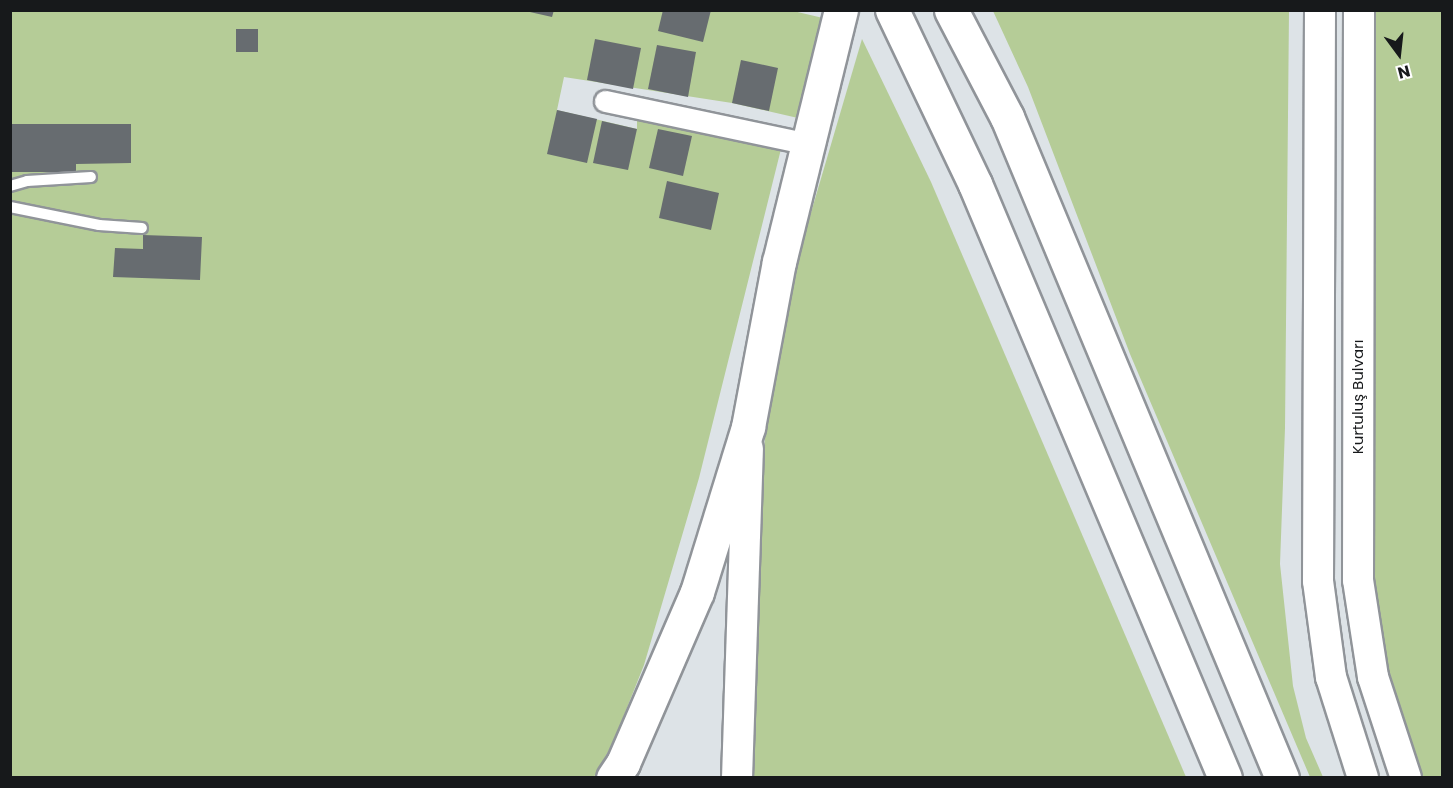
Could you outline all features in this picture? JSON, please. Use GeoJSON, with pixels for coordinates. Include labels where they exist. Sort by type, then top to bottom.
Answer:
{"type":"FeatureCollection","features":[{"type":"Feature","properties":{"kind":"main road"},"geometry":{"type":"LineString","coordinates":[[951,10],[1007,117],[1282,777]]}},
{"type":"Feature","properties":{"kind":"main road"},"geometry":{"type":"LineString","coordinates":[[1320,10],[1318,581],[1331,677],[1362,777]]}},
{"type":"Feature","properties":{"kind":"main road","name":"Kurtuluş Bulvarı"},"geometry":{"type":"LineString","coordinates":[[1359,10],[1358,580],[1372,677],[1406,777]]}},
{"type":"Feature","properties":{"kind":"main road"},"geometry":{"type":"LineString","coordinates":[[613,777],[623,764],[697,592],[748,427],[805,143],[837,11]]}},
{"type":"Feature","properties":{"kind":"main road"},"geometry":{"type":"LineString","coordinates":[[898,20],[975,184],[1225,777]]}},
{"type":"Feature","properties":{"kind":"main road"},"geometry":{"type":"LineString","coordinates":[[737,777],[748,427]]}},
{"type":"Feature","properties":{"kind":"street"},"geometry":{"type":"LineString","coordinates":[[605,101],[805,143]]}},
{"type":"Feature","properties":{"kind":"lane"},"geometry":{"type":"LineString","coordinates":[[10,186],[27,181],[91,177]]}},
{"type":"Feature","properties":{"kind":"lane"},"geometry":{"type":"LineString","coordinates":[[10,207],[99,225],[142,228]]}},
{"type":"Feature","properties":{"kind":"green space"},"geometry":{"type":"Polygon","coordinates":[[[789,10],[823,18],[798,118],[732,103],[564,77],[557,110],[637,129],[637,119],[781,149],[699,478],[644,665],[613,743],[594,777],[11,777],[10,11],[789,10]]]}},
{"type":"Feature","properties":{"kind":"green space"},"geometry":{"type":"Polygon","coordinates":[[[993,11],[1289,11],[1285,428],[1280,564],[1293,686],[1306,738],[1323,777],[1310,777],[1130,354],[1028,87],[993,11]]]}},
{"type":"Feature","properties":{"kind":"green space"},"geometry":{"type":"Polygon","coordinates":[[[1371,11],[1442,11],[1442,777],[1420,777],[1397,719],[1372,609],[1371,11]]]}},
{"type":"Feature","properties":{"kind":"green space"},"geometry":{"type":"Polygon","coordinates":[[[862,39],[931,182],[1186,777],[752,778],[765,432],[776,349],[790,284],[862,39]]]}},
{"type":"Feature","properties":{"kind":"building"},"geometry":{"type":"Polygon","coordinates":[[[521,10],[554,10],[552,17],[521,10]]]}},
{"type":"Feature","properties":{"kind":"building"},"geometry":{"type":"Polygon","coordinates":[[[663,10],[711,10],[703,42],[658,31],[663,10]]]}},
{"type":"Feature","properties":{"kind":"building"},"geometry":{"type":"Polygon","coordinates":[[[236,29],[258,29],[258,52],[236,52],[236,29]]]}},
{"type":"Feature","properties":{"kind":"building"},"geometry":{"type":"Polygon","coordinates":[[[595,39],[641,48],[633,89],[587,80],[595,39]]]}},
{"type":"Feature","properties":{"kind":"building"},"geometry":{"type":"Polygon","coordinates":[[[657,45],[696,52],[688,97],[648,89],[657,45]]]}},
{"type":"Feature","properties":{"kind":"building"},"geometry":{"type":"Polygon","coordinates":[[[741,60],[778,68],[769,111],[732,103],[741,60]]]}},
{"type":"Feature","properties":{"kind":"building"},"geometry":{"type":"Polygon","coordinates":[[[557,110],[597,119],[587,163],[547,154],[557,110]]]}},
{"type":"Feature","properties":{"kind":"building"},"geometry":{"type":"Polygon","coordinates":[[[602,121],[637,129],[628,170],[593,163],[602,121]]]}},
{"type":"Feature","properties":{"kind":"building"},"geometry":{"type":"Polygon","coordinates":[[[10,124],[131,124],[131,163],[76,164],[76,172],[10,172],[10,124]]]}},
{"type":"Feature","properties":{"kind":"building"},"geometry":{"type":"Polygon","coordinates":[[[658,129],[692,136],[683,176],[649,168],[658,129]]]}},
{"type":"Feature","properties":{"kind":"building"},"geometry":{"type":"Polygon","coordinates":[[[667,181],[719,193],[711,230],[659,218],[667,181]]]}},
{"type":"Feature","properties":{"kind":"building"},"geometry":{"type":"Polygon","coordinates":[[[143,235],[202,237],[200,280],[113,277],[115,248],[143,249],[143,235]]]}}]}
